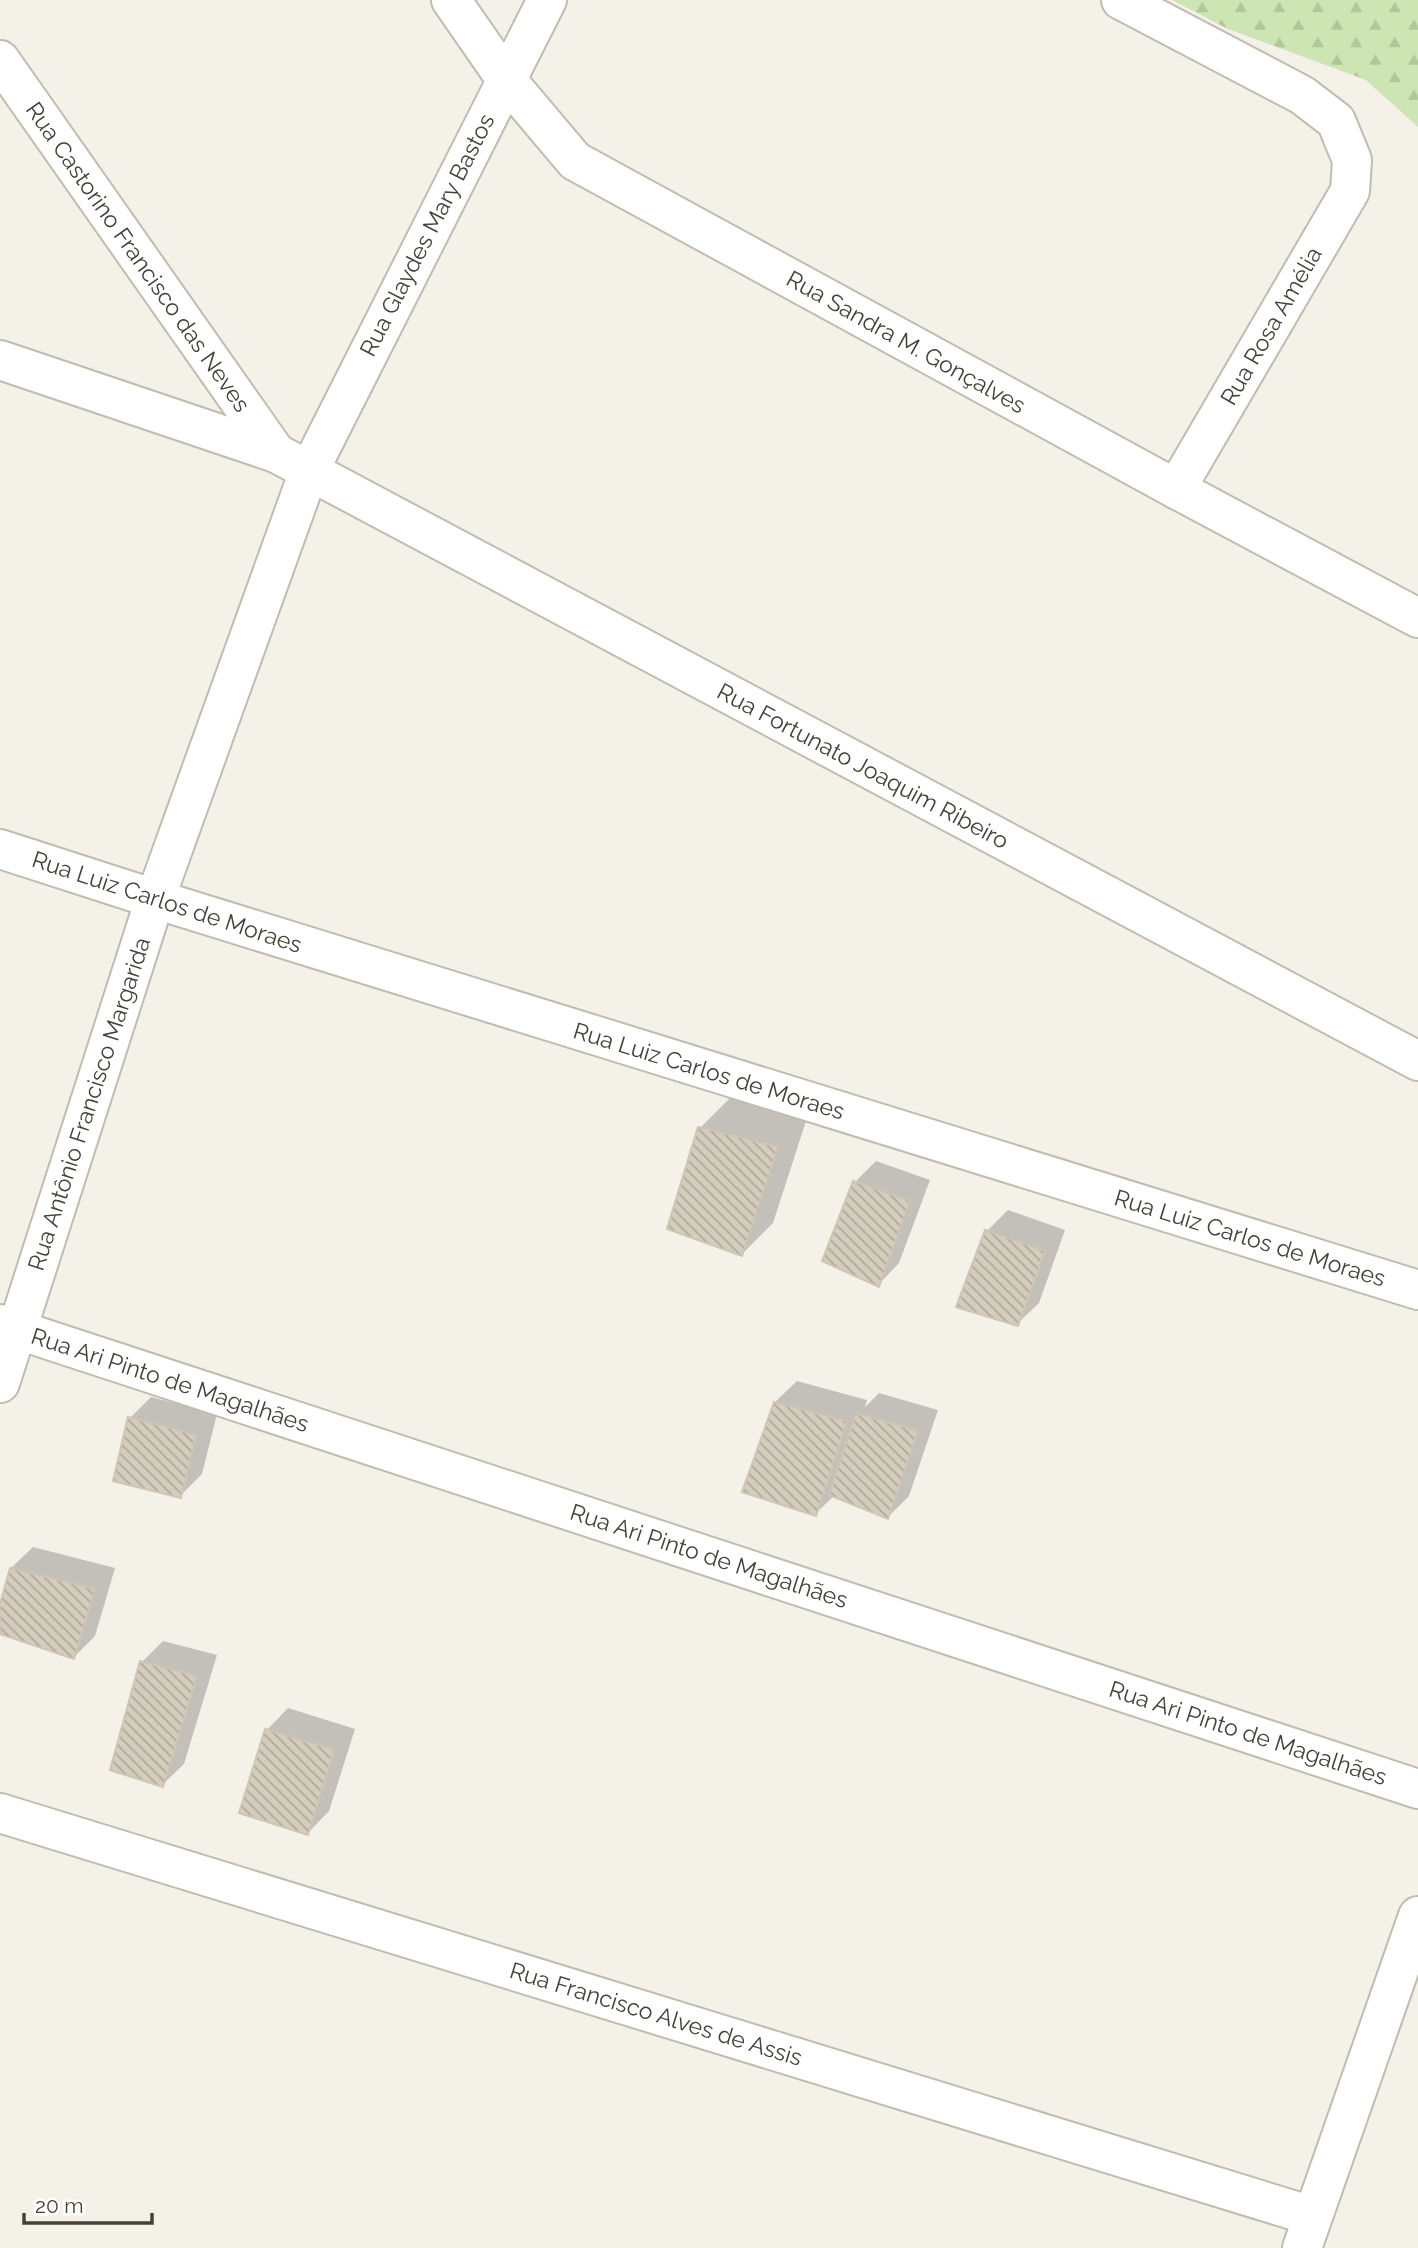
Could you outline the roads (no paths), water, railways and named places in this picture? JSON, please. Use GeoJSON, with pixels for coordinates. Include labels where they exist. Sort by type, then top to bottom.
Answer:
{"type":"FeatureCollection","features":[{"type":"Feature","properties":{"kind":"street","name":"Rua Sandra M. Gonçalves"},"geometry":{"type":"LineString","coordinates":[[451,0],[505,78],[575,161],[1418,618]]}},
{"type":"Feature","properties":{"kind":"street","name":"Rua Glaydes Mary Bastos"},"geometry":{"type":"LineString","coordinates":[[293,462],[547,0]]}},
{"type":"Feature","properties":{"kind":"street","name":"Rua Rosa Amélia"},"geometry":{"type":"LineString","coordinates":[[1121,0],[1302,96],[1336,121],[1352,159],[1350,191],[1176,489]]}},
{"type":"Feature","properties":{"kind":"street","name":"Rua Castorino Francisco das Neves"},"geometry":{"type":"LineString","coordinates":[[0,60],[293,462]]}},
{"type":"Feature","properties":{"kind":"street","name":"Rua Fortunato Joaquim Ribeiro"},"geometry":{"type":"LineString","coordinates":[[0,360],[293,462],[1418,1061]]}},
{"type":"Feature","properties":{"kind":"street","name":"Rua Antônio Francisco Margarida"},"geometry":{"type":"LineString","coordinates":[[0,1383],[8,1327],[155,900],[293,462]]}},
{"type":"Feature","properties":{"kind":"street","name":"Rua Luiz Carlos de Moraes"},"geometry":{"type":"LineString","coordinates":[[0,849],[155,900],[1418,1290]]}},
{"type":"Feature","properties":{"kind":"street","name":"Rua Ari Pinto de Magalhães"},"geometry":{"type":"LineString","coordinates":[[8,1327],[1418,1789]]}},
{"type":"Feature","properties":{"kind":"street","name":"Rua Francisco Alves de Assis"},"geometry":{"type":"LineString","coordinates":[[0,1812],[1307,2232]]}},
{"type":"Feature","properties":{"kind":"street"},"geometry":{"type":"LineString","coordinates":[[1307,2232],[1418,1916]]}}]}
